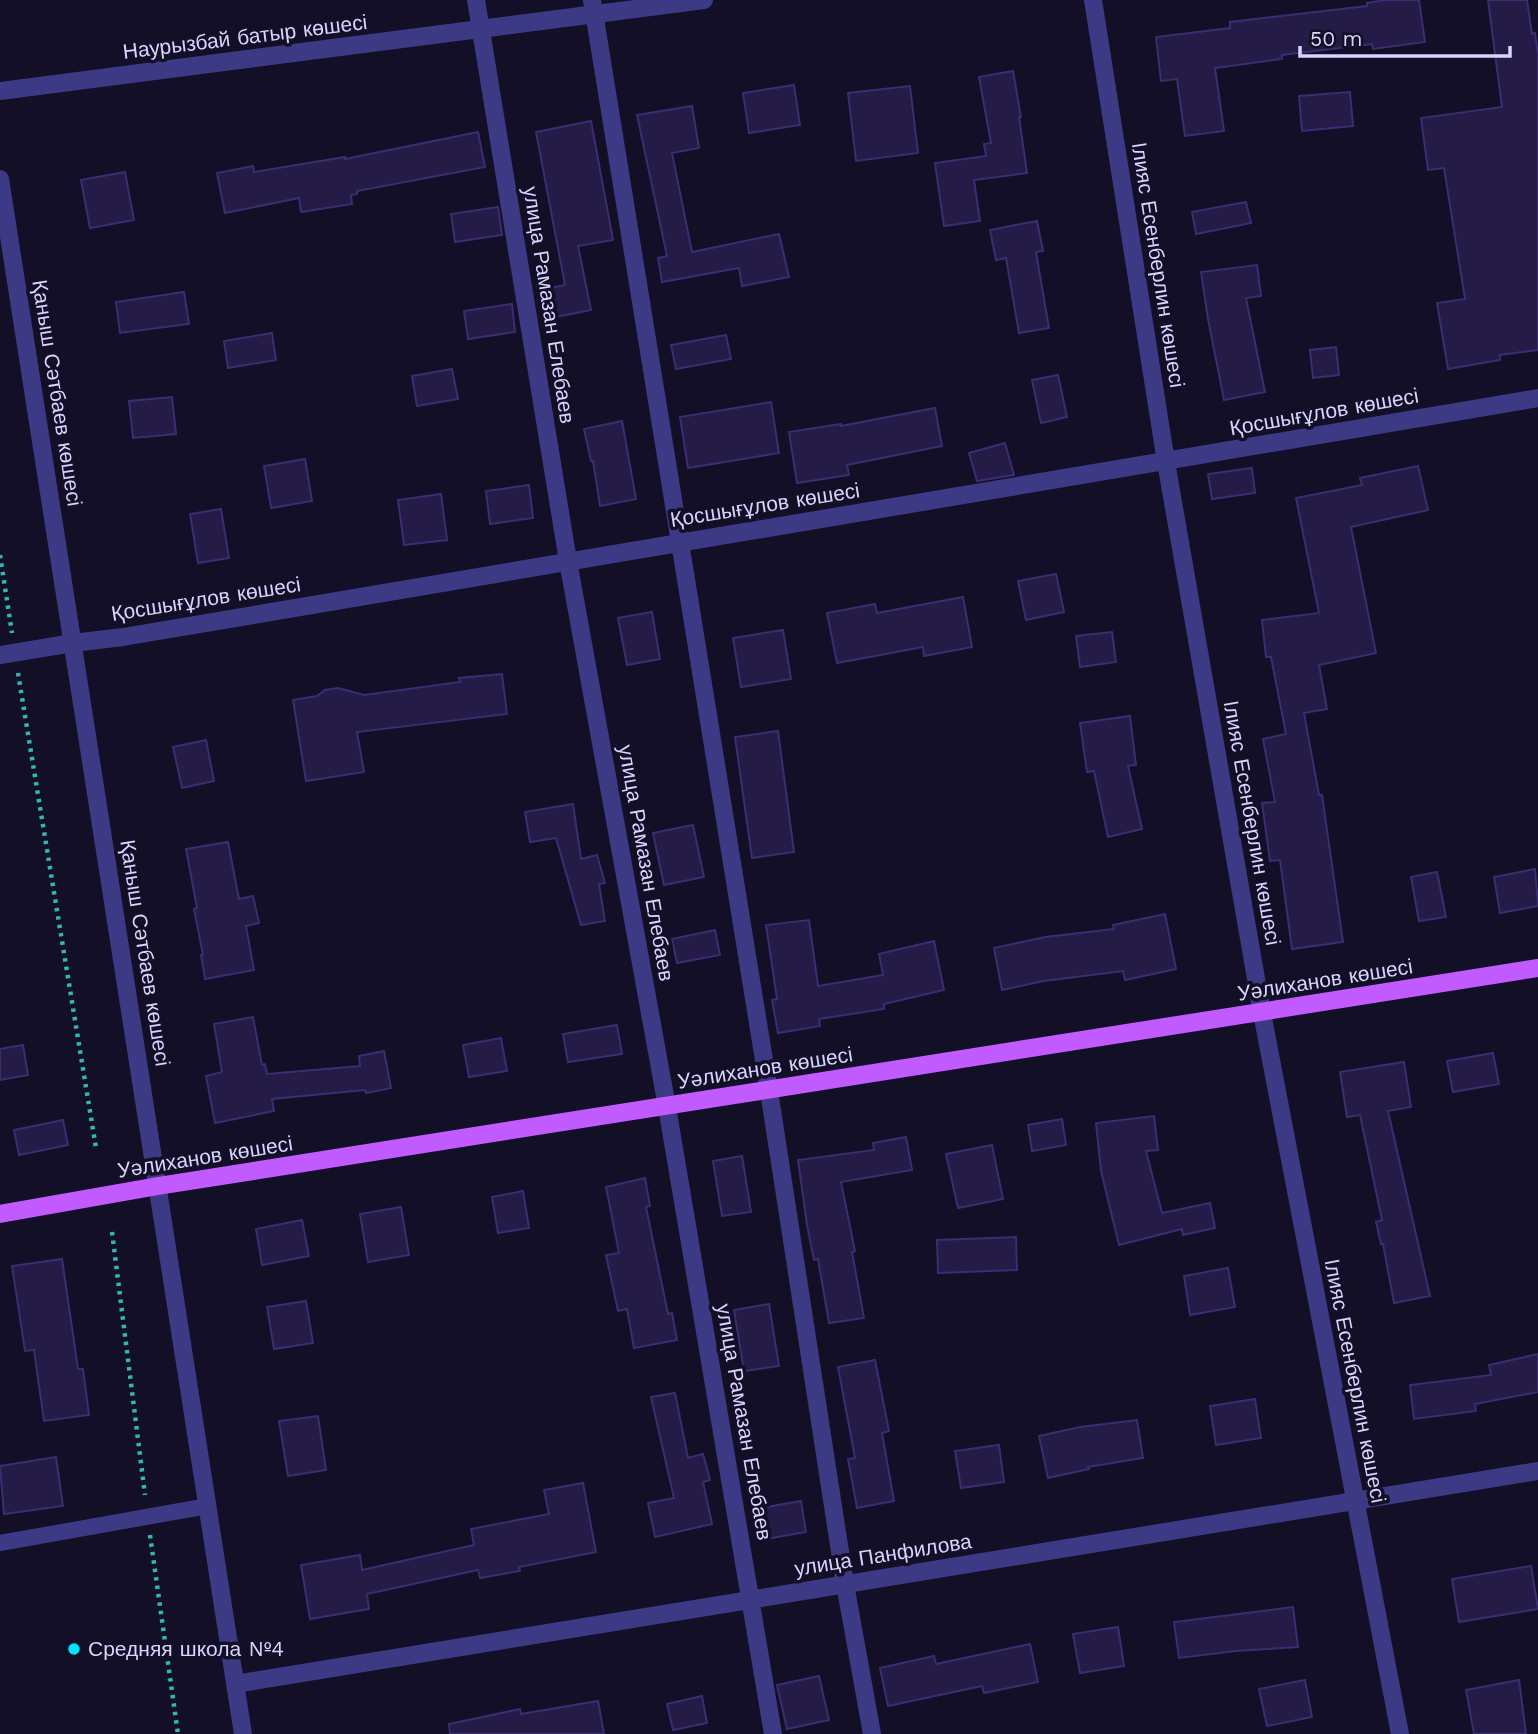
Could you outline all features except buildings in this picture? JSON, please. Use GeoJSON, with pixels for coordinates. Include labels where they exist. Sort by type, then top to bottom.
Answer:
{"type":"FeatureCollection","features":[{"type":"Feature","properties":{"kind":"main road","name":"Уәлиханов көшесі"},"geometry":{"type":"LineString","coordinates":[[0,1214],[158,1186],[1538,968]]}},
{"type":"Feature","properties":{"kind":"street","name":"улица Рамазан Елебаев"},"geometry":{"type":"LineString","coordinates":[[477,0],[568,561],[667,1107],[773,1734]]}},
{"type":"Feature","properties":{"kind":"street","name":"Наурызбай батыр көшесі"},"geometry":{"type":"LineString","coordinates":[[0,91],[481,29],[593,7],[704,0]]}},
{"type":"Feature","properties":{"kind":"street","name":"Ілияс Есенберлин көшесі"},"geometry":{"type":"LineString","coordinates":[[1093,0],[1166,462],[1262,1013],[1400,1734]]}},
{"type":"Feature","properties":{"kind":"street"},"geometry":{"type":"LineString","coordinates":[[593,7],[769,1091],[845,1584],[872,1734]]}},
{"type":"Feature","properties":{"kind":"street","name":"Қаныш Сәтбаев көшесі"},"geometry":{"type":"LineString","coordinates":[[0,179],[243,1734]]}},
{"type":"Feature","properties":{"kind":"street","name":"Қосшығұлов көшесі"},"geometry":{"type":"LineString","coordinates":[[7,654],[123,637],[1538,398]]}},
{"type":"Feature","properties":{"kind":"street","name":"улица Панфилова"},"geometry":{"type":"LineString","coordinates":[[235,1684],[1538,1471]]}},
{"type":"Feature","properties":{"kind":"lane"},"geometry":{"type":"LineString","coordinates":[[0,1543],[208,1506]]}},
{"type":"Feature","properties":{"kind":"path"},"geometry":{"type":"LineString","coordinates":[[0,555],[7,654],[96,1148]]}},
{"type":"Feature","properties":{"kind":"path"},"geometry":{"type":"LineString","coordinates":[[112,1232],[147,1517],[178,1734]]}},
{"type":"Feature","properties":{"kind":"place","name":"Средняя школа №4"},"geometry":{"type":"Point","coordinates":[74,1649]}}]}
